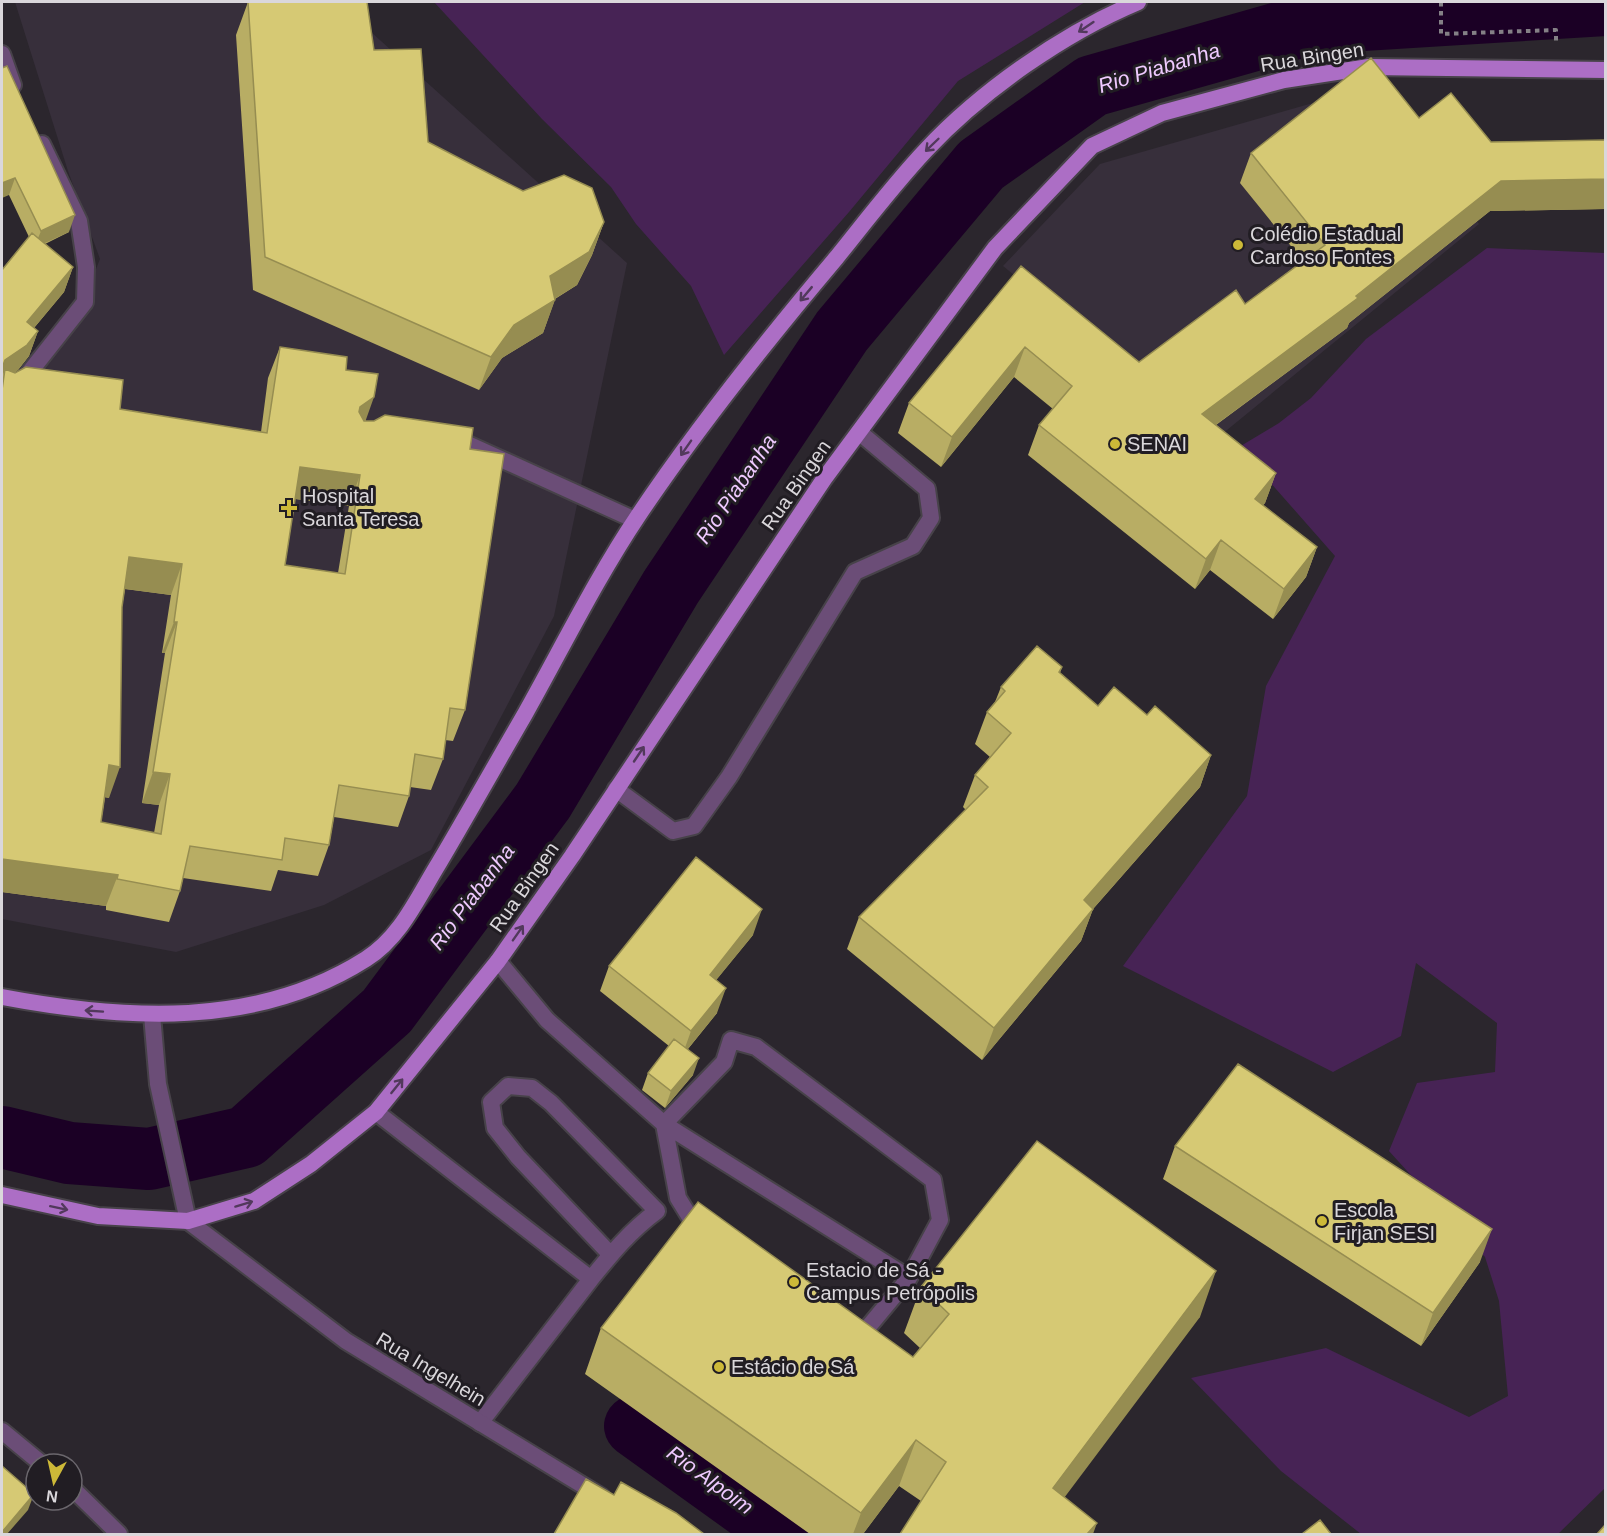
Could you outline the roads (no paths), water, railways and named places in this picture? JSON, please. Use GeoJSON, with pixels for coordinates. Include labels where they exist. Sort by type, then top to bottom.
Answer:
{"type":"FeatureCollection","features":[{"type":"Feature","properties":{"kind":"main road"},"geometry":{"type":"LineString","coordinates":[[2,998],[61,1008],[152,1015],[208,1012],[264,1001],[310,988],[368,958],[396,934],[474,804],[636,520],[702,425],[781,324],[927,149],[988,92],[1100,18],[1138,2]]}},
{"type":"Feature","properties":{"kind":"main road","name":"Rua Bingen"},"geometry":{"type":"LineString","coordinates":[[188,1221],[254,1201],[311,1164],[376,1112],[498,961],[824,479],[995,248],[1092,146],[1162,113],[1284,80],[1369,67],[1605,70]]}},
{"type":"Feature","properties":{"kind":"main road"},"geometry":{"type":"LineString","coordinates":[[2,1195],[98,1216],[188,1221]]}},
{"type":"Feature","properties":{"kind":"street"},"geometry":{"type":"LineString","coordinates":[[2,54],[22,103]]}},
{"type":"Feature","properties":{"kind":"street"},"geometry":{"type":"LineString","coordinates":[[2,394],[25,378],[86,302],[86,267],[80,221],[32,124]]}},
{"type":"Feature","properties":{"kind":"street"},"geometry":{"type":"LineString","coordinates":[[436,430],[636,520]]}},
{"type":"Feature","properties":{"kind":"street"},"geometry":{"type":"LineString","coordinates":[[616,789],[673,831],[694,826],[729,777],[855,572],[913,546],[931,518],[927,489],[859,432]]}},
{"type":"Feature","properties":{"kind":"street"},"geometry":{"type":"LineString","coordinates":[[498,961],[547,1020],[664,1124],[909,1278]]}},
{"type":"Feature","properties":{"kind":"street"},"geometry":{"type":"LineString","coordinates":[[152,1015],[158,1084],[188,1221]]}},
{"type":"Feature","properties":{"kind":"street"},"geometry":{"type":"LineString","coordinates":[[731,1040],[756,1047],[933,1180],[940,1220],[909,1278],[860,1337],[820,1331],[707,1245],[678,1198],[664,1124],[724,1062],[731,1040]]}},
{"type":"Feature","properties":{"kind":"street"},"geometry":{"type":"LineString","coordinates":[[611,1255],[518,1157],[495,1128],[491,1102],[508,1086],[532,1088],[551,1103],[657,1211]]}},
{"type":"Feature","properties":{"kind":"street"},"geometry":{"type":"LineString","coordinates":[[376,1112],[591,1279]]}},
{"type":"Feature","properties":{"kind":"street"},"geometry":{"type":"LineString","coordinates":[[480,1423],[631,1230],[678,1198]]}},
{"type":"Feature","properties":{"kind":"street","name":"Rua Ingelhein"},"geometry":{"type":"LineString","coordinates":[[188,1221],[346,1341],[613,1503]]}},
{"type":"Feature","properties":{"kind":"street"},"geometry":{"type":"LineString","coordinates":[[2,1431],[27,1452]]}},
{"type":"Feature","properties":{"kind":"street"},"geometry":{"type":"LineString","coordinates":[[84,1500],[118,1534]]}},
{"type":"Feature","properties":{"kind":"waterway","name":"Rio Piabanha"},"geometry":{"type":"LineString","coordinates":[[2,1137],[69,1153],[149,1159],[246,1137],[387,1011],[543,801],[671,587],[842,331],[981,165],[1092,86],[1314,23],[1606,5]]}},
{"type":"Feature","properties":{"kind":"waterway","name":"Rio Alpoim"},"geometry":{"type":"LineString","coordinates":[[635,1426],[785,1534]]}},
{"type":"Feature","properties":{"kind":"place","name":"Colédio Estadual Cardoso Fontes"},"geometry":{"type":"Point","coordinates":[1238,245]}},
{"type":"Feature","properties":{"kind":"place","name":"SENAI"},"geometry":{"type":"Point","coordinates":[1115,444]}},
{"type":"Feature","properties":{"kind":"place","name":"Hospital Santa Teresa"},"geometry":{"type":"Point","coordinates":[289,508]}},
{"type":"Feature","properties":{"kind":"place","name":"Escola Firjan SESI"},"geometry":{"type":"Point","coordinates":[1322,1221]}},
{"type":"Feature","properties":{"kind":"place","name":"Estacio de Sá - Campus Petrópolis"},"geometry":{"type":"Point","coordinates":[794,1282]}},
{"type":"Feature","properties":{"kind":"place","name":"Estácio de Sá"},"geometry":{"type":"Point","coordinates":[719,1367]}}]}
